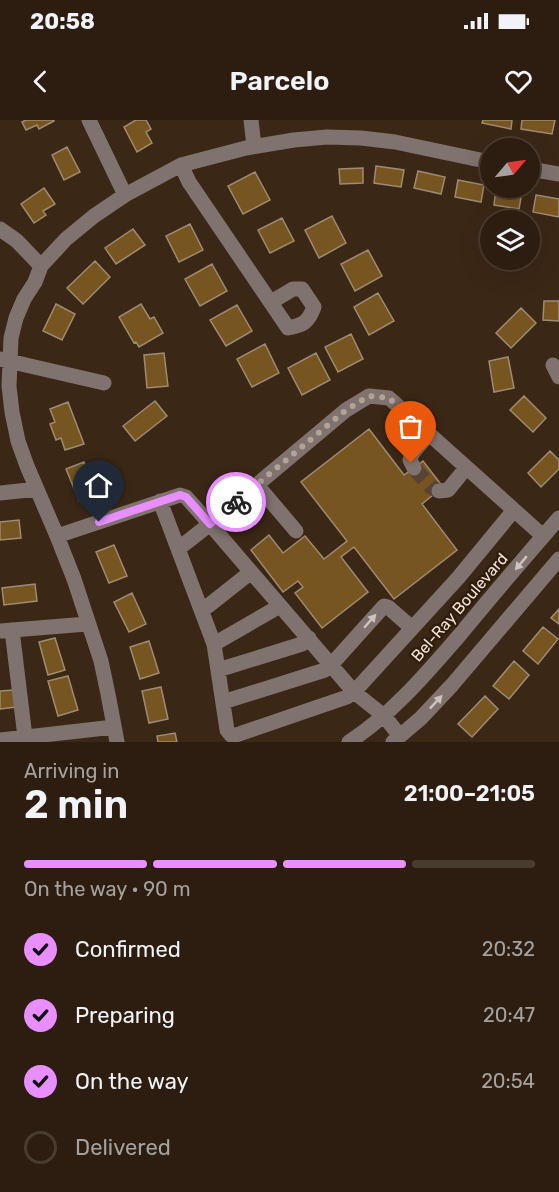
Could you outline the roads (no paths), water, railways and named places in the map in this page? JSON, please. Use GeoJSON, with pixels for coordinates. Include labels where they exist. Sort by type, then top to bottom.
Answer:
{"type":"FeatureCollection","features":[{"type":"Feature","properties":{"kind":"street"},"geometry":{"type":"LineString","coordinates":[[88,120],[125,195]]}},
{"type":"Feature","properties":{"kind":"street"},"geometry":{"type":"LineString","coordinates":[[251,120],[254,146]]}},
{"type":"Feature","properties":{"kind":"street"},"geometry":{"type":"LineString","coordinates":[[0,740],[115,734],[100,661],[74,579],[27,466],[18,441],[12,412],[5,360],[16,318],[41,266],[66,239],[125,195],[181,165],[254,146],[327,137],[361,138],[395,142],[480,160]]}},
{"type":"Feature","properties":{"kind":"street"},"geometry":{"type":"LineString","coordinates":[[181,165],[189,182],[271,302]]}},
{"type":"Feature","properties":{"kind":"street"},"geometry":{"type":"LineString","coordinates":[[540,171],[559,174]]}},
{"type":"Feature","properties":{"kind":"street"},"geometry":{"type":"LineString","coordinates":[[0,229],[17,241],[41,266]]}},
{"type":"Feature","properties":{"kind":"street"},"geometry":{"type":"LineString","coordinates":[[5,360],[104,382]]}},
{"type":"Feature","properties":{"kind":"street"},"geometry":{"type":"LineString","coordinates":[[178,549],[346,410],[369,396],[389,398],[543,536]]}},
{"type":"Feature","properties":{"kind":"street"},"geometry":{"type":"LineString","coordinates":[[414,468],[410,460],[412,454],[429,434]]}},
{"type":"Feature","properties":{"kind":"street"},"geometry":{"type":"LineString","coordinates":[[439,491],[448,490],[466,468]]}},
{"type":"Feature","properties":{"kind":"street"},"geometry":{"type":"LineString","coordinates":[[257,485],[296,531]]}},
{"type":"Feature","properties":{"kind":"street"},"geometry":{"type":"LineString","coordinates":[[0,493],[37,489]]}},
{"type":"Feature","properties":{"kind":"street"},"geometry":{"type":"LineString","coordinates":[[57,536],[160,501],[180,495],[186,497],[354,692],[384,716],[397,739],[421,718],[452,685],[559,559]]}},
{"type":"Feature","properties":{"kind":"street"},"geometry":{"type":"LineString","coordinates":[[160,501],[214,644],[227,730],[231,735],[347,697],[354,692],[458,578],[514,510]]}},
{"type":"Feature","properties":{"kind":"street","name":"Bel-Ray Boulevard"},"geometry":{"type":"LineString","coordinates":[[349,742],[384,716],[439,660],[559,518]]}},
{"type":"Feature","properties":{"kind":"street"},"geometry":{"type":"LineString","coordinates":[[201,610],[251,572]]}},
{"type":"Feature","properties":{"kind":"street"},"geometry":{"type":"LineString","coordinates":[[214,644],[273,610],[279,604]]}},
{"type":"Feature","properties":{"kind":"street"},"geometry":{"type":"LineString","coordinates":[[223,702],[325,670],[384,606],[412,628]]}},
{"type":"Feature","properties":{"kind":"street"},"geometry":{"type":"LineString","coordinates":[[25,737],[6,631],[87,624]]}},
{"type":"Feature","properties":{"kind":"street"},"geometry":{"type":"LineString","coordinates":[[218,670],[302,644],[309,638]]}},
{"type":"Feature","properties":{"kind":"tunnel"},"geometry":{"type":"LineString","coordinates":[[414,468],[431,487],[439,491]]}}]}
